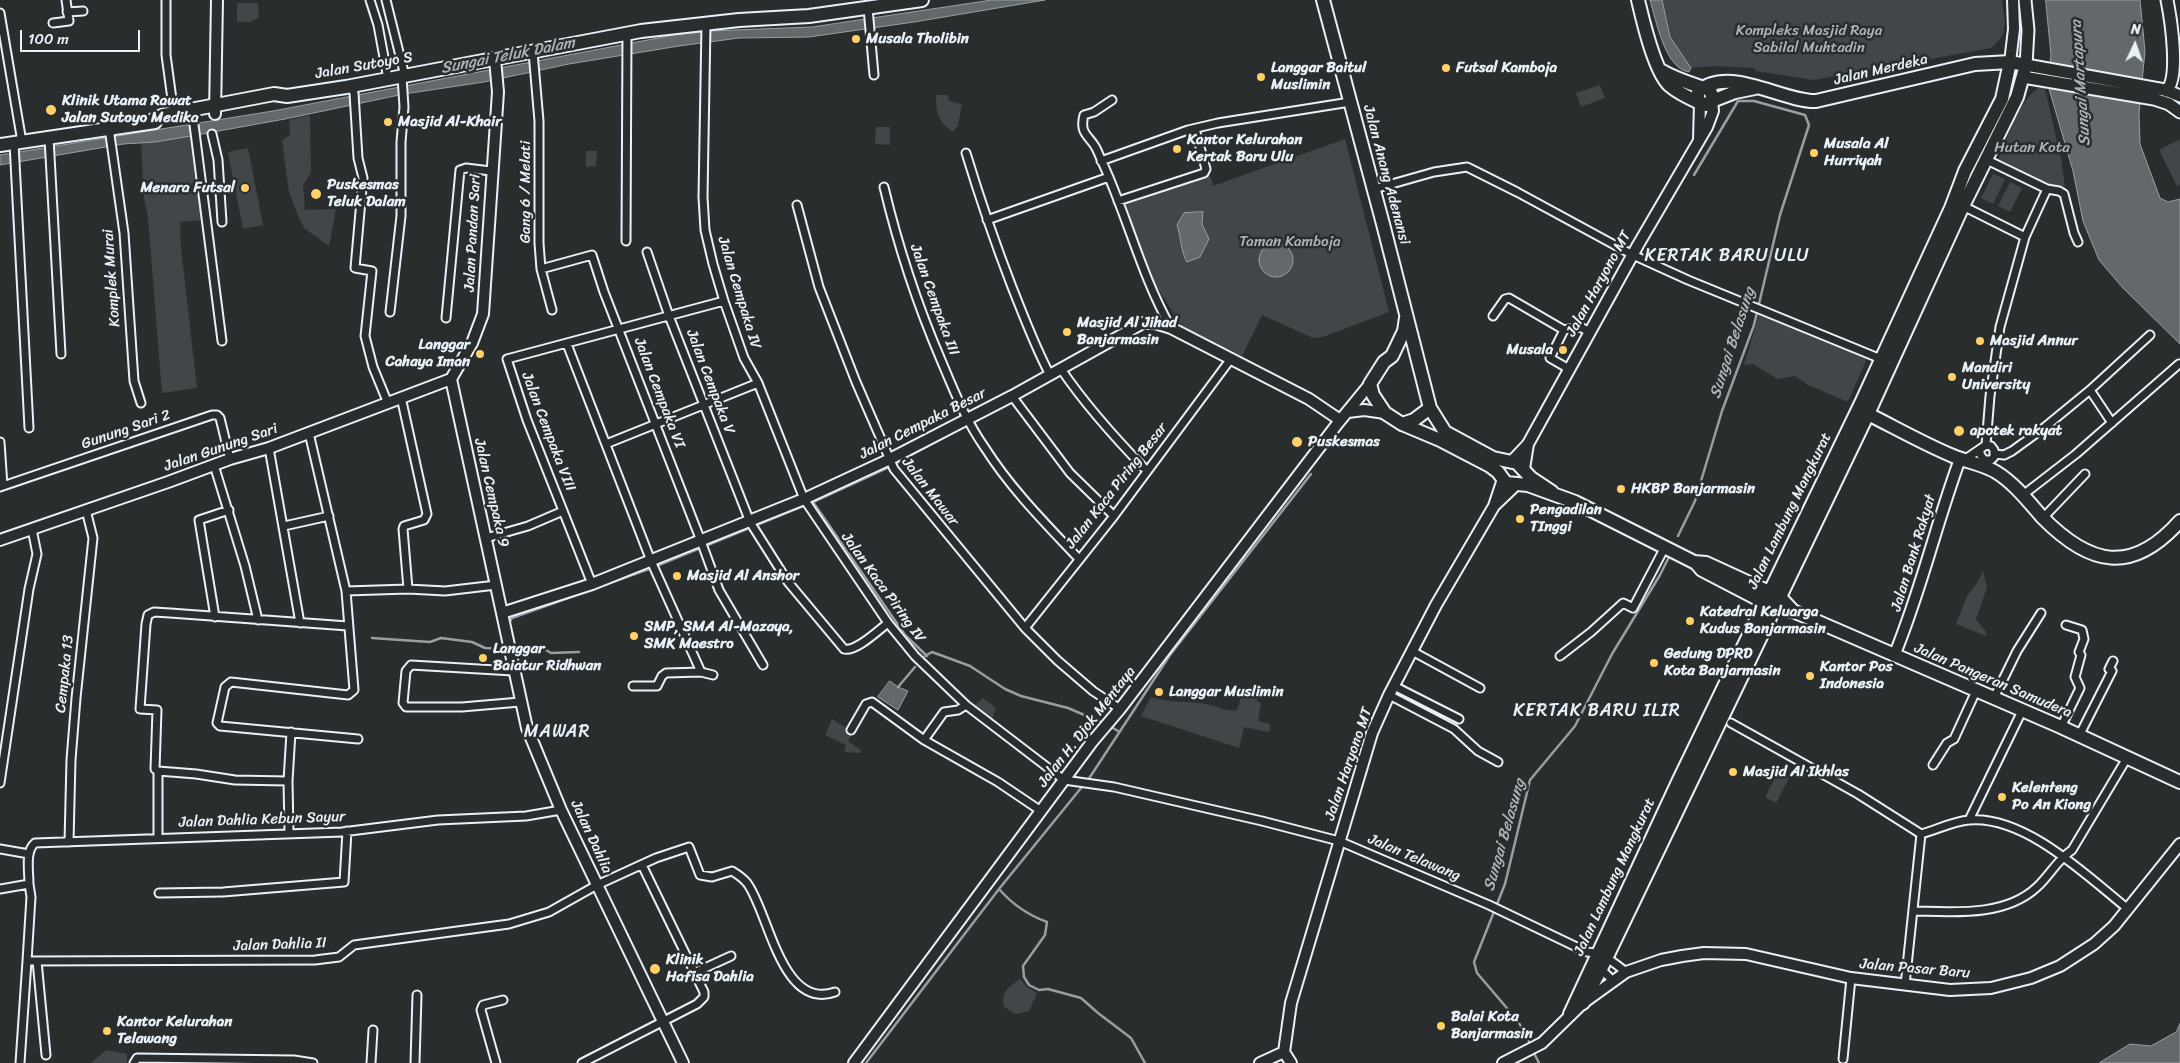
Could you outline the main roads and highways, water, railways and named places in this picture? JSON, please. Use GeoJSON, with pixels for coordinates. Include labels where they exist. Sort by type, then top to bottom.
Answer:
{"type":"FeatureCollection","features":[{"type":"Feature","properties":{"kind":"highway","name":"Jalan Sutoyo S"},"geometry":{"type":"LineString","coordinates":[[0,145],[16,146],[111,131],[174,114],[215,110],[274,94],[287,96],[352,90],[388,79],[403,79],[627,38],[706,26],[798,18],[849,5],[868,12],[922,0]]}},
{"type":"Feature","properties":{"kind":"highway","name":"Jalan Anang Adenansi"},"geometry":{"type":"LineString","coordinates":[[1322,0],[1418,359]]}},
{"type":"Feature","properties":{"kind":"highway"},"geometry":{"type":"LineString","coordinates":[[1638,0],[1644,27],[1660,70],[1670,85],[1706,102],[1735,92],[1760,88]]}},
{"type":"Feature","properties":{"kind":"highway","name":"Jalan Merdeka"},"geometry":{"type":"LineString","coordinates":[[1705,88],[1727,82],[1745,83],[1801,101],[1816,102],[1975,64],[1989,62],[2010,69],[2024,71]]}},
{"type":"Feature","properties":{"kind":"highway","name":"Jalan Lambung Mangkurat"},"geometry":{"type":"LineString","coordinates":[[1772,600],[1868,414],[1938,247],[1965,171],[2002,99],[2010,69]]}},
{"type":"Feature","properties":{"kind":"highway"},"geometry":{"type":"LineString","coordinates":[[1660,70],[1683,82],[1710,90],[1713,94],[1706,102]]}},
{"type":"Feature","properties":{"kind":"highway","name":"Jalan Lambung Mangkurat"},"geometry":{"type":"LineString","coordinates":[[1938,247],[1963,206],[1987,160],[2017,97],[2024,71]]}},
{"type":"Feature","properties":{"kind":"highway","name":"Jalan Sutoyo S"},"geometry":{"type":"LineString","coordinates":[[149,122],[194,120],[215,110]]}},
{"type":"Feature","properties":{"kind":"highway","name":"Jalan Lambung Mangkurat"},"geometry":{"type":"LineString","coordinates":[[1570,1014],[1720,717],[1851,422],[1881,359],[1918,292]]}},
{"type":"Feature","properties":{"kind":"highway"},"geometry":{"type":"LineString","coordinates":[[1392,356],[1404,355],[1418,359],[1430,408],[1414,420],[1402,424],[1385,413],[1373,395],[1370,384],[1384,362],[1392,356],[1404,330],[1407,316]]}},
{"type":"Feature","properties":{"kind":"highway"},"geometry":{"type":"LineString","coordinates":[[1862,400],[1868,414],[1962,460],[1995,471],[2023,495],[2055,529],[2088,552],[2112,558],[2125,558],[2148,550],[2163,539],[2180,521]]}},
{"type":"Feature","properties":{"kind":"highway","name":"Jalan Pangeran Samudera"},"geometry":{"type":"LineString","coordinates":[[1430,408],[1444,432],[1500,461],[1512,461],[1525,470],[1531,478],[1552,492],[1694,562],[1706,563],[1793,611],[2061,727],[2180,782]]}},
{"type":"Feature","properties":{"kind":"highway"},"geometry":{"type":"LineString","coordinates":[[1851,422],[1868,414]]}},
{"type":"Feature","properties":{"kind":"highway","name":"Jalan Pangeran Samudera"},"geometry":{"type":"LineString","coordinates":[[1402,424],[1440,440],[1490,466],[1498,472],[1506,483],[1552,492]]}},
{"type":"Feature","properties":{"kind":"highway"},"geometry":{"type":"LineString","coordinates":[[1518,485],[1525,470]]}},
{"type":"Feature","properties":{"kind":"highway","name":"Jalan Lambung Mangkurat"},"geometry":{"type":"LineString","coordinates":[[1583,1003],[1597,958]]}},
{"type":"Feature","properties":{"kind":"main road"},"geometry":{"type":"LineString","coordinates":[[2025,0],[2028,30],[2024,71],[2180,96]]}},
{"type":"Feature","properties":{"kind":"main road"},"geometry":{"type":"LineString","coordinates":[[2165,94],[2173,86],[2178,72],[2179,54],[2167,0]]}},
{"type":"Feature","properties":{"kind":"main road"},"geometry":{"type":"LineString","coordinates":[[2165,94],[2180,112]]}},
{"type":"Feature","properties":{"kind":"water"},"geometry":{"type":"Polygon","coordinates":[[[992,0],[1045,0],[809,37],[739,38],[679,46],[569,64],[484,82],[404,94],[285,119],[191,136],[155,142],[123,144],[0,165],[0,155],[273,111],[674,35],[709,31],[812,27],[992,0]]]}},
{"type":"Feature","properties":{"kind":"water"},"geometry":{"type":"Polygon","coordinates":[[[1650,0],[1662,0],[1670,37],[1691,68],[1689,72],[1681,69],[1668,53],[1650,0]]]}},
{"type":"Feature","properties":{"kind":"water","name":"Sungai Martapura"},"geometry":{"type":"Polygon","coordinates":[[[2046,0],[2140,0],[2145,51],[2139,113],[2140,144],[2160,198],[2168,202],[2180,199],[2180,344],[2123,288],[2099,260],[2083,221],[2073,171],[2047,82],[2051,56],[2046,0]]]}},
{"type":"Feature","properties":{"kind":"water"},"geometry":{"type":"Polygon","coordinates":[[[1203,212],[1202,224],[1209,239],[1200,257],[1187,262],[1183,254],[1177,225],[1184,213],[1203,212]]]}},
{"type":"Feature","properties":{"kind":"water"},"geometry":{"type":"Polygon","coordinates":[[[1276,243],[1283,244],[1288,248],[1292,253],[1292,267],[1288,272],[1283,276],[1276,277],[1269,276],[1264,272],[1260,267],[1259,260],[1260,253],[1264,248],[1269,244],[1276,243]]]}},
{"type":"Feature","properties":{"kind":"water"},"geometry":{"type":"Polygon","coordinates":[[[890,681],[908,691],[898,710],[878,697],[890,681]]]}},
{"type":"Feature","properties":{"kind":"water"},"geometry":{"type":"Polygon","coordinates":[[[2180,1024],[2180,1063],[2099,1063],[2130,1044],[2151,1046],[2176,1032],[2180,1024]]]}},
{"type":"Feature","properties":{"kind":"waterway","name":"Sungai Belasung"},"geometry":{"type":"LineString","coordinates":[[1678,536],[1695,501],[1722,411],[1754,325],[1780,215],[1809,125],[1805,115],[1754,101],[1738,101],[1694,175]]}},
{"type":"Feature","properties":{"kind":"waterway"},"geometry":{"type":"LineString","coordinates":[[509,623],[512,618],[649,569],[813,502],[887,468],[960,429]]}},
{"type":"Feature","properties":{"kind":"waterway"},"geometry":{"type":"LineString","coordinates":[[866,1063],[999,889],[1090,777],[1170,655],[1311,474]]}},
{"type":"Feature","properties":{"kind":"waterway"},"geometry":{"type":"LineString","coordinates":[[813,502],[905,635],[927,656]]}},
{"type":"Feature","properties":{"kind":"waterway","name":"Sungai Belasung"},"geometry":{"type":"LineString","coordinates":[[1531,1045],[1518,1021],[1477,973],[1474,962],[1505,884],[1530,780],[1575,726],[1612,654],[1669,557]]}},
{"type":"Feature","properties":{"kind":"waterway"},"geometry":{"type":"LineString","coordinates":[[372,638],[430,642],[441,638],[472,642],[485,648],[507,649]]}},
{"type":"Feature","properties":{"kind":"waterway"},"geometry":{"type":"LineString","coordinates":[[512,650],[546,650],[551,653],[579,652]]}},
{"type":"Feature","properties":{"kind":"waterway"},"geometry":{"type":"LineString","coordinates":[[925,656],[932,652],[970,666],[1005,689],[1021,696],[1068,708],[1103,723]]}},
{"type":"Feature","properties":{"kind":"waterway"},"geometry":{"type":"LineString","coordinates":[[898,687],[915,667]]}},
{"type":"Feature","properties":{"kind":"waterway"},"geometry":{"type":"LineString","coordinates":[[1113,728],[1118,731]]}},
{"type":"Feature","properties":{"kind":"waterway"},"geometry":{"type":"LineString","coordinates":[[533,730],[542,749]]}},
{"type":"Feature","properties":{"kind":"waterway"},"geometry":{"type":"LineString","coordinates":[[999,889],[1021,909],[1047,922],[1045,935],[1023,966],[1024,977],[1029,985],[1039,990],[1048,989],[1081,998],[1131,1038],[1145,1063]]}},
{"type":"Feature","properties":{"kind":"waterway","name":"Sungai Belasung"},"geometry":{"type":"LineString","coordinates":[[1535,1055],[1539,1063]]}},
{"type":"Feature","properties":{"kind":"place","name":"Musala Tholibin"},"geometry":{"type":"Point","coordinates":[856,39]}},
{"type":"Feature","properties":{"kind":"place","name":"Futsal Kamboja"},"geometry":{"type":"Point","coordinates":[1446,68]}},
{"type":"Feature","properties":{"kind":"place","name":"Langgar Baitul Muslimin"},"geometry":{"type":"Point","coordinates":[1261,77]}},
{"type":"Feature","properties":{"kind":"place","name":"Klinik Utama Rawat Jalan Sutoyo Medika"},"geometry":{"type":"Point","coordinates":[51,110]}},
{"type":"Feature","properties":{"kind":"place","name":"Masjid Al-Khair"},"geometry":{"type":"Point","coordinates":[388,122]}},
{"type":"Feature","properties":{"kind":"place","name":"Kantor Kelurahan Kertak Baru Ulu"},"geometry":{"type":"Point","coordinates":[1177,149]}},
{"type":"Feature","properties":{"kind":"place","name":"Musala Al Hurriyah"},"geometry":{"type":"Point","coordinates":[1814,153]}},
{"type":"Feature","properties":{"kind":"place","name":"Menara Futsal"},"geometry":{"type":"Point","coordinates":[245,188]}},
{"type":"Feature","properties":{"kind":"place","name":"Puskesmas Teluk Dalam"},"geometry":{"type":"Point","coordinates":[316,194]}},
{"type":"Feature","properties":{"kind":"place","name":"Masjid Al Jihad Banjarmasin"},"geometry":{"type":"Point","coordinates":[1067,332]}},
{"type":"Feature","properties":{"kind":"place","name":"Masjid Annur"},"geometry":{"type":"Point","coordinates":[1980,341]}},
{"type":"Feature","properties":{"kind":"place","name":"Musala"},"geometry":{"type":"Point","coordinates":[1563,350]}},
{"type":"Feature","properties":{"kind":"place","name":"Langgar Cahaya Iman"},"geometry":{"type":"Point","coordinates":[480,354]}},
{"type":"Feature","properties":{"kind":"place","name":"Mandiri University"},"geometry":{"type":"Point","coordinates":[1952,377]}},
{"type":"Feature","properties":{"kind":"place","name":"apotek rakyat"},"geometry":{"type":"Point","coordinates":[1959,431]}},
{"type":"Feature","properties":{"kind":"place","name":"Puskesmas"},"geometry":{"type":"Point","coordinates":[1297,442]}},
{"type":"Feature","properties":{"kind":"place","name":"HKBP Banjarmasin"},"geometry":{"type":"Point","coordinates":[1621,489]}},
{"type":"Feature","properties":{"kind":"place","name":"Pengadilan TInggi"},"geometry":{"type":"Point","coordinates":[1520,519]}},
{"type":"Feature","properties":{"kind":"place","name":"Masjid Al Anshor"},"geometry":{"type":"Point","coordinates":[677,576]}},
{"type":"Feature","properties":{"kind":"place","name":"Katedral Keluarga Kudus Banjarmasin"},"geometry":{"type":"Point","coordinates":[1690,621]}},
{"type":"Feature","properties":{"kind":"place","name":"SMP, SMA Al-Mazaya, SMK Maestro"},"geometry":{"type":"Point","coordinates":[634,636]}},
{"type":"Feature","properties":{"kind":"place","name":"Langgar Baiatur Ridhwan"},"geometry":{"type":"Point","coordinates":[483,658]}},
{"type":"Feature","properties":{"kind":"place","name":"Gedung DPRD Kota Banjarmasin"},"geometry":{"type":"Point","coordinates":[1654,663]}},
{"type":"Feature","properties":{"kind":"place","name":"Kantor Pos Indonesia"},"geometry":{"type":"Point","coordinates":[1810,676]}},
{"type":"Feature","properties":{"kind":"place","name":"Langgar Muslimin"},"geometry":{"type":"Point","coordinates":[1159,692]}},
{"type":"Feature","properties":{"kind":"place","name":"Masjid Al Ikhlas"},"geometry":{"type":"Point","coordinates":[1733,772]}},
{"type":"Feature","properties":{"kind":"place","name":"Kelenteng Po An Kiong"},"geometry":{"type":"Point","coordinates":[2002,797]}},
{"type":"Feature","properties":{"kind":"place","name":"Klinik Hafisa Dahlia"},"geometry":{"type":"Point","coordinates":[655,969]}},
{"type":"Feature","properties":{"kind":"place","name":"Balai Kota Banjarmasin"},"geometry":{"type":"Point","coordinates":[1441,1026]}},
{"type":"Feature","properties":{"kind":"place","name":"Kantor Kelurahan Telawang"},"geometry":{"type":"Point","coordinates":[107,1031]}},
{"type":"Feature","properties":{"kind":"district","name":"KERTAK BARU ULU"},"geometry":{"type":"Point","coordinates":[1727,256]}},
{"type":"Feature","properties":{"kind":"district","name":"KERTAK BARU ILIR"},"geometry":{"type":"Point","coordinates":[1597,711]}},
{"type":"Feature","properties":{"kind":"district","name":"MAWAR"},"geometry":{"type":"Point","coordinates":[557,732]}},
{"type":"Feature","properties":{"kind":"park label","name":"Kompleks Masjid Raya Sabilal Muhtadin"},"geometry":{"type":"Point","coordinates":[1809,40]}},
{"type":"Feature","properties":{"kind":"park label","name":"Hutan Kota"},"geometry":{"type":"Point","coordinates":[2032,148]}},
{"type":"Feature","properties":{"kind":"park label","name":"Taman Kamboja"},"geometry":{"type":"Point","coordinates":[1290,242]}},
{"type":"Feature","properties":{"kind":"water label","name":"Sungai Teluk Dalam"},"geometry":{"type":"Point","coordinates":[508,56]}}]}
